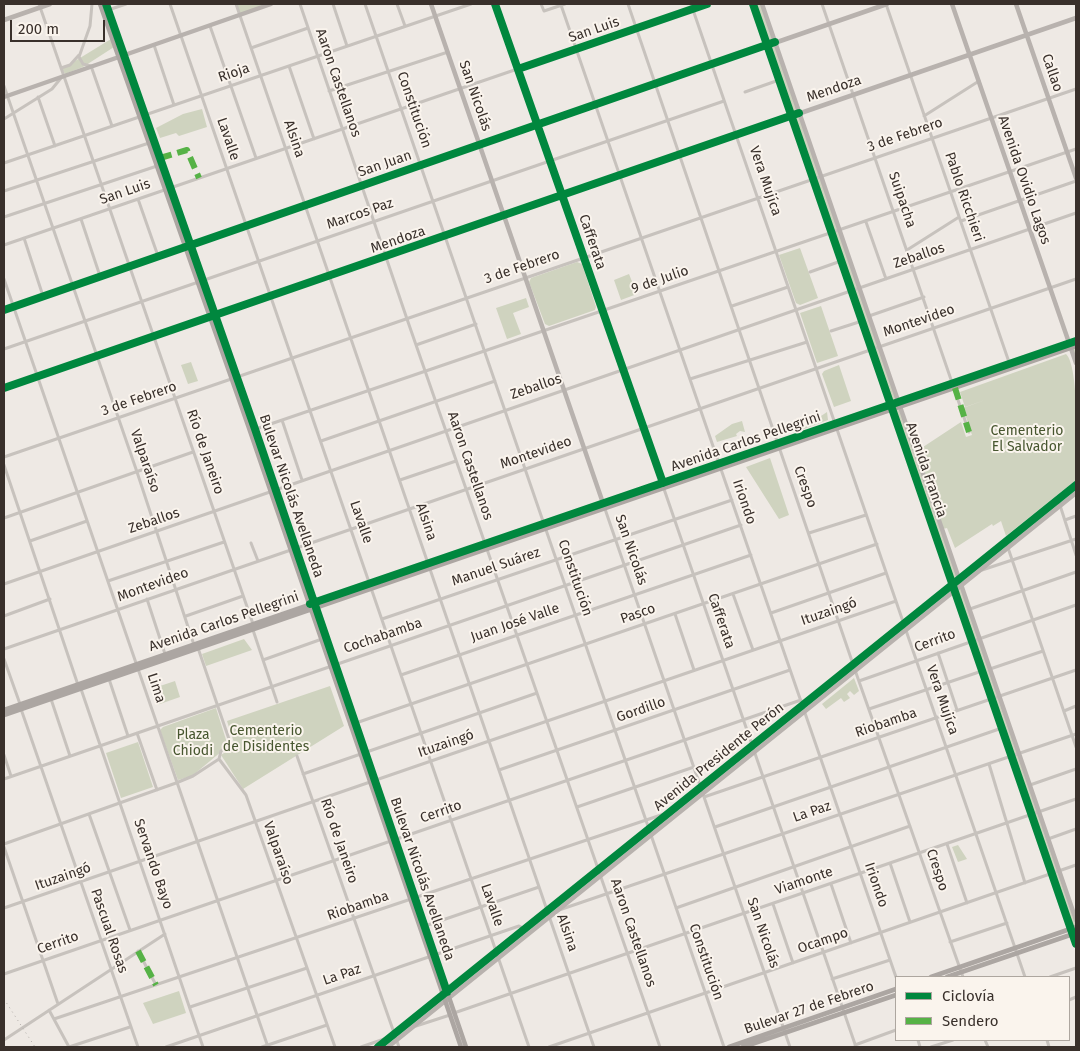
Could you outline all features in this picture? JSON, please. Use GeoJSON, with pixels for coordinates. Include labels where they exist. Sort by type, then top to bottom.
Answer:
{"type":"FeatureCollection","features":[{"type":"Feature","properties":{"kind":"main road"},"geometry":{"type":"LineString","coordinates":[[4,20],[39,6],[50,4]]}},
{"type":"Feature","properties":{"kind":"main road","name":"Bulevar Nicolás Avellaneda"},"geometry":{"type":"LineString","coordinates":[[100,4],[118,57],[171,188],[191,245],[200,281]]}},
{"type":"Feature","properties":{"kind":"main road","name":"Bulevar Nicolás Avellaneda"},"geometry":{"type":"LineString","coordinates":[[106,4],[124,55],[148,143],[185,247],[213,316],[253,430],[445,993],[461,1047]]}},
{"type":"Feature","properties":{"kind":"main road"},"geometry":{"type":"LineString","coordinates":[[5,96],[271,4]]}},
{"type":"Feature","properties":{"kind":"main road","name":"San Nicolás"},"geometry":{"type":"LineString","coordinates":[[431,4],[604,507]]}},
{"type":"Feature","properties":{"kind":"main road","name":"Cafferata"},"geometry":{"type":"LineString","coordinates":[[495,4],[663,486]]}},
{"type":"Feature","properties":{"kind":"main road","name":"Avenida Francia"},"geometry":{"type":"LineString","coordinates":[[752,4],[1052,874],[1074,930],[1076,944]]}},
{"type":"Feature","properties":{"kind":"main road","name":"Avenida Francia"},"geometry":{"type":"LineString","coordinates":[[762,4],[860,288],[928,493],[960,579],[1076,920]]}},
{"type":"Feature","properties":{"kind":"main road","name":"San Juan"},"geometry":{"type":"LineString","coordinates":[[4,310],[886,4]]}},
{"type":"Feature","properties":{"kind":"main road","name":"Avenida Ovidio Lagos"},"geometry":{"type":"LineString","coordinates":[[952,4],[1076,363]]}},
{"type":"Feature","properties":{"kind":"main road","name":"Callao"},"geometry":{"type":"LineString","coordinates":[[1016,4],[1076,179]]}},
{"type":"Feature","properties":{"kind":"main road","name":"Mendoza"},"geometry":{"type":"LineString","coordinates":[[4,388],[1076,18]]}},
{"type":"Feature","properties":{"kind":"main road","name":"Avenida Carlos Pellegrini"},"geometry":{"type":"LineString","coordinates":[[1070,346],[1076,341]]}},
{"type":"Feature","properties":{"kind":"main road","name":"Avenida Carlos Pellegrini"},"geometry":{"type":"LineString","coordinates":[[4,715],[20,707],[79,686],[1011,366],[1070,346],[1076,346]]}},
{"type":"Feature","properties":{"kind":"main road","name":"Avenida Presidente Perón"},"geometry":{"type":"LineString","coordinates":[[378,1047],[701,788],[802,703],[854,664],[1076,485]]}},
{"type":"Feature","properties":{"kind":"main road"},"geometry":{"type":"LineString","coordinates":[[921,494],[928,493]]}},
{"type":"Feature","properties":{"kind":"main road","name":"Avenida Presidente Perón"},"geometry":{"type":"LineString","coordinates":[[388,1047],[600,875],[704,795],[855,670],[1076,493]]}},
{"type":"Feature","properties":{"kind":"main road"},"geometry":{"type":"LineString","coordinates":[[942,553],[949,551]]}},
{"type":"Feature","properties":{"kind":"main road","name":"Bulevar Nicolás Avellaneda"},"geometry":{"type":"LineString","coordinates":[[313,606],[322,639],[333,665]]}},
{"type":"Feature","properties":{"kind":"main road","name":"Avenida Carlos Pellegrini"},"geometry":{"type":"LineString","coordinates":[[4,710],[51,699],[79,686],[109,679],[165,655],[196,647]]}},
{"type":"Feature","properties":{"kind":"main road","name":"Bulevar Nicolás Avellaneda"},"geometry":{"type":"LineString","coordinates":[[412,899],[424,926],[432,956]]}},
{"type":"Feature","properties":{"kind":"main road"},"geometry":{"type":"LineString","coordinates":[[949,976],[1074,930]]}},
{"type":"Feature","properties":{"kind":"main road"},"geometry":{"type":"LineString","coordinates":[[937,976],[961,972]]}},
{"type":"Feature","properties":{"kind":"main road","name":"Bulevar 27 de Febrero"},"geometry":{"type":"LineString","coordinates":[[743,1047],[895,989]]}},
{"type":"Feature","properties":{"kind":"main road","name":"Bulevar 27 de Febrero"},"geometry":{"type":"LineString","coordinates":[[843,1010],[895,994]]}},
{"type":"Feature","properties":{"kind":"main road","name":"Bulevar Nicolás Avellaneda"},"geometry":{"type":"LineString","coordinates":[[452,1014],[466,1047]]}},
{"type":"Feature","properties":{"kind":"main road","name":"Bulevar 27 de Febrero"},"geometry":{"type":"LineString","coordinates":[[729,1047],[784,1031]]}},
{"type":"Feature","properties":{"kind":"street"},"geometry":{"type":"LineString","coordinates":[[61,68],[70,65],[79,54],[90,26],[92,4]]}},
{"type":"Feature","properties":{"kind":"street"},"geometry":{"type":"LineString","coordinates":[[108,10],[126,4]]}},
{"type":"Feature","properties":{"kind":"street","name":"Lavalle"},"geometry":{"type":"LineString","coordinates":[[170,4],[529,1047]]}},
{"type":"Feature","properties":{"kind":"street","name":"Alsina"},"geometry":{"type":"LineString","coordinates":[[236,4],[594,1047]]}},
{"type":"Feature","properties":{"kind":"street","name":"Aaron Castellanos"},"geometry":{"type":"LineString","coordinates":[[300,4],[406,319],[660,1047]]}},
{"type":"Feature","properties":{"kind":"street"},"geometry":{"type":"LineString","coordinates":[[333,4],[347,46]]}},
{"type":"Feature","properties":{"kind":"street","name":"Constitución"},"geometry":{"type":"LineString","coordinates":[[365,4],[724,1047]]}},
{"type":"Feature","properties":{"kind":"street"},"geometry":{"type":"LineString","coordinates":[[397,4],[405,26]]}},
{"type":"Feature","properties":{"kind":"street","name":"Rioja"},"geometry":{"type":"LineString","coordinates":[[4,163],[471,4]]}},
{"type":"Feature","properties":{"kind":"street"},"geometry":{"type":"LineString","coordinates":[[541,4],[544,11],[563,4]]}},
{"type":"Feature","properties":{"kind":"street","name":"Iriondo"},"geometry":{"type":"LineString","coordinates":[[563,4],[620,176],[895,976]]}},
{"type":"Feature","properties":{"kind":"street","name":"Crespo"},"geometry":{"type":"LineString","coordinates":[[628,4],[751,360],[855,670],[961,972]]}},
{"type":"Feature","properties":{"kind":"street","name":"Vera Mujíca"},"geometry":{"type":"LineString","coordinates":[[691,4],[1025,976]]}},
{"type":"Feature","properties":{"kind":"street","name":"San Luis"},"geometry":{"type":"LineString","coordinates":[[4,245],[707,4]]}},
{"type":"Feature","properties":{"kind":"street","name":"Suipacha"},"geometry":{"type":"LineString","coordinates":[[822,4],[969,432]]}},
{"type":"Feature","properties":{"kind":"street","name":"Pablo Ricchieri"},"geometry":{"type":"LineString","coordinates":[[886,4],[1011,366]]}},
{"type":"Feature","properties":{"kind":"street","name":"Río de Janeiro"},"geometry":{"type":"LineString","coordinates":[[39,6],[234,569],[277,702]]}},
{"type":"Feature","properties":{"kind":"street"},"geometry":{"type":"LineString","coordinates":[[210,25],[256,158]]}},
{"type":"Feature","properties":{"kind":"street"},"geometry":{"type":"LineString","coordinates":[[252,48],[308,28]]}},
{"type":"Feature","properties":{"kind":"street"},"geometry":{"type":"LineString","coordinates":[[154,44],[174,105]]}},
{"type":"Feature","properties":{"kind":"street"},"geometry":{"type":"LineString","coordinates":[[329,91],[448,52]]}},
{"type":"Feature","properties":{"kind":"street"},"geometry":{"type":"LineString","coordinates":[[79,54],[82,64],[91,66],[112,126]]}},
{"type":"Feature","properties":{"kind":"street"},"geometry":{"type":"LineString","coordinates":[[289,66],[314,138]]}},
{"type":"Feature","properties":{"kind":"street"},"geometry":{"type":"LineString","coordinates":[[4,119],[52,88],[64,76]]}},
{"type":"Feature","properties":{"kind":"street"},"geometry":{"type":"LineString","coordinates":[[745,92],[779,80]]}},
{"type":"Feature","properties":{"kind":"street"},"geometry":{"type":"LineString","coordinates":[[924,116],[978,81]]}},
{"type":"Feature","properties":{"kind":"street","name":"Valparaíso"},"geometry":{"type":"LineString","coordinates":[[4,86],[5,96],[13,113],[196,647],[232,745],[221,752],[219,759],[246,795],[335,1047]]}},
{"type":"Feature","properties":{"kind":"street","name":"3 de Febrero"},"geometry":{"type":"LineString","coordinates":[[4,457],[1076,89]]}},
{"type":"Feature","properties":{"kind":"street"},"geometry":{"type":"LineString","coordinates":[[38,97],[55,146]]}},
{"type":"Feature","properties":{"kind":"street","name":"Marcos Paz"},"geometry":{"type":"LineString","coordinates":[[4,349],[724,101]]}},
{"type":"Feature","properties":{"kind":"street"},"geometry":{"type":"LineString","coordinates":[[4,191],[148,143]]}},
{"type":"Feature","properties":{"kind":"street","name":"9 de Julio"},"geometry":{"type":"LineString","coordinates":[[253,430],[1076,150]]}},
{"type":"Feature","properties":{"kind":"street"},"geometry":{"type":"LineString","coordinates":[[4,217],[157,166]]}},
{"type":"Feature","properties":{"kind":"street"},"geometry":{"type":"LineString","coordinates":[[907,250],[960,219],[1020,200],[1076,179]]}},
{"type":"Feature","properties":{"kind":"street"},"geometry":{"type":"LineString","coordinates":[[138,199],[158,256]]}},
{"type":"Feature","properties":{"kind":"street","name":"Zeballos"},"geometry":{"type":"LineString","coordinates":[[4,584],[1076,213]]}},
{"type":"Feature","properties":{"kind":"street"},"geometry":{"type":"LineString","coordinates":[[81,219],[100,276]]}},
{"type":"Feature","properties":{"kind":"street"},"geometry":{"type":"LineString","coordinates":[[866,222],[886,279]]}},
{"type":"Feature","properties":{"kind":"street"},"geometry":{"type":"LineString","coordinates":[[24,238],[43,296]]}},
{"type":"Feature","properties":{"kind":"street"},"geometry":{"type":"LineString","coordinates":[[810,272],[841,261]]}},
{"type":"Feature","properties":{"kind":"street","name":"Montevideo"},"geometry":{"type":"LineString","coordinates":[[4,649],[1076,279]]}},
{"type":"Feature","properties":{"kind":"street","name":"Lima"},"geometry":{"type":"LineString","coordinates":[[4,280],[267,1046]]}},
{"type":"Feature","properties":{"kind":"street"},"geometry":{"type":"LineString","coordinates":[[732,306],[788,287]]}},
{"type":"Feature","properties":{"kind":"street"},"geometry":{"type":"LineString","coordinates":[[869,316],[924,297]]}},
{"type":"Feature","properties":{"kind":"street"},"geometry":{"type":"LineString","coordinates":[[831,331],[862,321]]}},
{"type":"Feature","properties":{"kind":"street"},"geometry":{"type":"LineString","coordinates":[[416,345],[476,324]]}},
{"type":"Feature","properties":{"kind":"street"},"geometry":{"type":"LineString","coordinates":[[690,379],[807,342]]}},
{"type":"Feature","properties":{"kind":"street"},"geometry":{"type":"LineString","coordinates":[[1070,346],[1076,351]]}},
{"type":"Feature","properties":{"kind":"street"},"geometry":{"type":"LineString","coordinates":[[321,441],[496,381]]}},
{"type":"Feature","properties":{"kind":"street"},"geometry":{"type":"LineString","coordinates":[[282,420],[302,480]]}},
{"type":"Feature","properties":{"kind":"street"},"geometry":{"type":"LineString","coordinates":[[4,518],[193,452]]}},
{"type":"Feature","properties":{"kind":"street"},"geometry":{"type":"LineString","coordinates":[[400,480],[456,461]]}},
{"type":"Feature","properties":{"kind":"street","name":"Servando Bayo"},"geometry":{"type":"LineString","coordinates":[[4,465],[204,1047]]}},
{"type":"Feature","properties":{"kind":"street","name":"Cafferata"},"geometry":{"type":"LineString","coordinates":[[663,486],[855,1046]]}},
{"type":"Feature","properties":{"kind":"street"},"geometry":{"type":"LineString","coordinates":[[1058,499],[1076,555]]}},
{"type":"Feature","properties":{"kind":"street","name":"Manuel Suárez"},"geometry":{"type":"LineString","coordinates":[[382,619],[732,500]]}},
{"type":"Feature","properties":{"kind":"street","name":"San Nicolás"},"geometry":{"type":"LineString","coordinates":[[604,507],[790,1047]]}},
{"type":"Feature","properties":{"kind":"street"},"geometry":{"type":"LineString","coordinates":[[809,533],[866,515]]}},
{"type":"Feature","properties":{"kind":"street"},"geometry":{"type":"LineString","coordinates":[[1065,520],[1076,516]]}},
{"type":"Feature","properties":{"kind":"street"},"geometry":{"type":"LineString","coordinates":[[30,541],[87,521]]}},
{"type":"Feature","properties":{"kind":"street","name":"Cochabamba"},"geometry":{"type":"LineString","coordinates":[[4,778],[741,525]]}},
{"type":"Feature","properties":{"kind":"street"},"geometry":{"type":"LineString","coordinates":[[978,572],[1076,539]]}},
{"type":"Feature","properties":{"kind":"street"},"geometry":{"type":"LineString","coordinates":[[108,581],[224,542]]}},
{"type":"Feature","properties":{"kind":"street"},"geometry":{"type":"LineString","coordinates":[[1006,542],[1052,678],[1074,734],[1076,747]]}},
{"type":"Feature","properties":{"kind":"street"},"geometry":{"type":"LineString","coordinates":[[251,543],[258,561]]}},
{"type":"Feature","properties":{"kind":"street","name":"Pasco"},"geometry":{"type":"LineString","coordinates":[[353,724],[877,544]]}},
{"type":"Feature","properties":{"kind":"street","name":"Juan José Valle"},"geometry":{"type":"LineString","coordinates":[[401,676],[460,654],[751,555]]}},
{"type":"Feature","properties":{"kind":"street"},"geometry":{"type":"LineString","coordinates":[[970,609],[1076,572]]}},
{"type":"Feature","properties":{"kind":"street"},"geometry":{"type":"LineString","coordinates":[[771,613],[886,573]]}},
{"type":"Feature","properties":{"kind":"street"},"geometry":{"type":"LineString","coordinates":[[733,594],[753,650]]}},
{"type":"Feature","properties":{"kind":"street"},"geometry":{"type":"LineString","coordinates":[[186,616],[243,596]]}},
{"type":"Feature","properties":{"kind":"street"},"geometry":{"type":"LineString","coordinates":[[4,616],[50,599]]}},
{"type":"Feature","properties":{"kind":"street"},"geometry":{"type":"LineString","coordinates":[[147,600],[165,655]]}},
{"type":"Feature","properties":{"kind":"street","name":"Ituzaingó"},"geometry":{"type":"LineString","coordinates":[[4,908],[896,601]]}},
{"type":"Feature","properties":{"kind":"street","name":"Cerrito"},"geometry":{"type":"LineString","coordinates":[[859,681],[1076,605]]}},
{"type":"Feature","properties":{"kind":"street"},"geometry":{"type":"LineString","coordinates":[[675,614],[694,670]]}},
{"type":"Feature","properties":{"kind":"street"},"geometry":{"type":"LineString","coordinates":[[263,660],[322,639]]}},
{"type":"Feature","properties":{"kind":"street"},"geometry":{"type":"LineString","coordinates":[[990,669],[1043,651]]}},
{"type":"Feature","properties":{"kind":"street"},"geometry":{"type":"LineString","coordinates":[[938,653],[957,710]]}},
{"type":"Feature","properties":{"kind":"street","name":"Pascual Rosas"},"geometry":{"type":"LineString","coordinates":[[4,659],[138,1047]]}},
{"type":"Feature","properties":{"kind":"street","name":"Gordillo"},"geometry":{"type":"LineString","coordinates":[[499,770],[790,670]]}},
{"type":"Feature","properties":{"kind":"street","name":"Riobamba"},"geometry":{"type":"LineString","coordinates":[[704,795],[763,777],[1076,670]]}},
{"type":"Feature","properties":{"kind":"street"},"geometry":{"type":"LineString","coordinates":[[869,709],[982,671]]}},
{"type":"Feature","properties":{"kind":"street"},"geometry":{"type":"LineString","coordinates":[[109,679],[128,736]]}},
{"type":"Feature","properties":{"kind":"street"},"geometry":{"type":"LineString","coordinates":[[303,774],[537,693]]}},
{"type":"Feature","properties":{"kind":"street"},"geometry":{"type":"LineString","coordinates":[[51,699],[70,756]]}},
{"type":"Feature","properties":{"kind":"street","name":"Cerrito"},"geometry":{"type":"LineString","coordinates":[[4,974],[626,760],[744,720],[802,703]]}},
{"type":"Feature","properties":{"kind":"street"},"geometry":{"type":"LineString","coordinates":[[1064,711],[1076,706]]}},
{"type":"Feature","properties":{"kind":"street"},"geometry":{"type":"LineString","coordinates":[[714,827],[1002,728]]}},
{"type":"Feature","properties":{"kind":"street"},"geometry":{"type":"LineString","coordinates":[[137,733],[157,790]]}},
{"type":"Feature","properties":{"kind":"street","name":"La Paz"},"geometry":{"type":"LineString","coordinates":[[555,912],[1074,734]]}},
{"type":"Feature","properties":{"kind":"street"},"geometry":{"type":"LineString","coordinates":[[4,755],[11,776]]}},
{"type":"Feature","properties":{"kind":"street","name":"Río de Janeiro"},"geometry":{"type":"LineString","coordinates":[[297,756],[374,976],[392,1036],[399,1047]]}},
{"type":"Feature","properties":{"kind":"street"},"geometry":{"type":"LineString","coordinates":[[58,1004],[4,845],[176,784],[193,776],[219,759]]}},
{"type":"Feature","properties":{"kind":"street"},"geometry":{"type":"LineString","coordinates":[[989,764],[1025,883]]}},
{"type":"Feature","properties":{"kind":"street"},"geometry":{"type":"LineString","coordinates":[[577,807],[694,767]]}},
{"type":"Feature","properties":{"kind":"street"},"geometry":{"type":"LineString","coordinates":[[1030,784],[1076,769]]}},
{"type":"Feature","properties":{"kind":"street","name":"Viamonte"},"geometry":{"type":"LineString","coordinates":[[413,1027],[1076,799]]}},
{"type":"Feature","properties":{"kind":"street","name":"Riobamba"},"geometry":{"type":"LineString","coordinates":[[54,1020],[670,812]]}},
{"type":"Feature","properties":{"kind":"street"},"geometry":{"type":"LineString","coordinates":[[89,814],[130,930]]}},
{"type":"Feature","properties":{"kind":"street"},"geometry":{"type":"LineString","coordinates":[[676,908],[910,826]]}},
{"type":"Feature","properties":{"kind":"street"},"geometry":{"type":"LineString","coordinates":[[1048,839],[1076,829]]}},
{"type":"Feature","properties":{"kind":"street"},"geometry":{"type":"LineString","coordinates":[[948,844],[967,903]]}},
{"type":"Feature","properties":{"kind":"street"},"geometry":{"type":"LineString","coordinates":[[890,863],[910,922]]}},
{"type":"Feature","properties":{"kind":"street","name":"Ocampo"},"geometry":{"type":"LineString","coordinates":[[549,1047],[1076,865]]}},
{"type":"Feature","properties":{"kind":"street"},"geometry":{"type":"LineString","coordinates":[[832,884],[851,943]]}},
{"type":"Feature","properties":{"kind":"street"},"geometry":{"type":"LineString","coordinates":[[424,926],[540,887]]}},
{"type":"Feature","properties":{"kind":"street"},"geometry":{"type":"LineString","coordinates":[[773,904],[793,963]]}},
{"type":"Feature","properties":{"kind":"street"},"geometry":{"type":"LineString","coordinates":[[950,942],[1007,923]]}},
{"type":"Feature","properties":{"kind":"street","name":"La Paz"},"geometry":{"type":"LineString","coordinates":[[166,1047],[519,926],[525,929]]}},
{"type":"Feature","properties":{"kind":"street"},"geometry":{"type":"LineString","coordinates":[[4,1040],[110,968],[165,934]]}},
{"type":"Feature","properties":{"kind":"street"},"geometry":{"type":"LineString","coordinates":[[138,951],[156,986]]}},
{"type":"Feature","properties":{"kind":"street"},"geometry":{"type":"LineString","coordinates":[[832,979],[890,960]]}},
{"type":"Feature","properties":{"kind":"street"},"geometry":{"type":"LineString","coordinates":[[190,1007],[307,968]]}},
{"type":"Feature","properties":{"kind":"street"},"geometry":{"type":"LineString","coordinates":[[1053,976],[1076,968]]}},
{"type":"Feature","properties":{"kind":"street"},"geometry":{"type":"LineString","coordinates":[[49,1010],[69,1047],[130,1026]]}},
{"type":"Feature","properties":{"kind":"street"},"geometry":{"type":"LineString","coordinates":[[262,1047],[327,1025]]}},
{"type":"Feature","properties":{"kind":"street"},"geometry":{"type":"LineString","coordinates":[[855,1046],[895,1030]]}},
{"type":"Feature","properties":{"kind":"street"},"geometry":{"type":"LineString","coordinates":[[361,1047],[392,1036]]}},
{"type":"Feature","properties":{"kind":"street"},"geometry":{"type":"LineString","coordinates":[[931,1047],[950,1041]]}},
{"type":"Feature","properties":{"kind":"green space"},"geometry":{"type":"Polygon","coordinates":[[[236,4],[271,4],[240,14],[236,4]]]}},
{"type":"Feature","properties":{"kind":"green space"},"geometry":{"type":"Polygon","coordinates":[[[753,4],[762,4],[898,402],[1076,341],[1076,363],[1071,349],[900,407],[1076,920],[1076,944],[892,410],[4,715],[4,710],[890,405],[753,4]]]}},
{"type":"Feature","properties":{"kind":"green space"},"geometry":{"type":"Polygon","coordinates":[[[111,39],[114,47],[83,67],[65,74],[62,69],[111,39]]]}},
{"type":"Feature","properties":{"kind":"green space"},"geometry":{"type":"Polygon","coordinates":[[[202,109],[207,127],[179,136],[176,133],[160,138],[156,128],[183,114],[202,109]]]}},
{"type":"Feature","properties":{"kind":"green space"},"geometry":{"type":"Polygon","coordinates":[[[800,248],[818,298],[800,305],[796,303],[779,255],[800,248]]]}},
{"type":"Feature","properties":{"kind":"green space"},"geometry":{"type":"Polygon","coordinates":[[[577,262],[582,264],[596,307],[595,310],[549,326],[545,324],[529,282],[531,278],[577,262]]]}},
{"type":"Feature","properties":{"kind":"green space"},"geometry":{"type":"Polygon","coordinates":[[[629,274],[637,294],[621,300],[614,280],[629,274]]]}},
{"type":"Feature","properties":{"kind":"green space"},"geometry":{"type":"Polygon","coordinates":[[[526,298],[529,307],[513,313],[521,334],[507,339],[496,308],[526,298]]]}},
{"type":"Feature","properties":{"kind":"green space"},"geometry":{"type":"Polygon","coordinates":[[[821,306],[838,356],[817,363],[800,313],[821,306]]]}},
{"type":"Feature","properties":{"kind":"green space","name":"Cementerio El Salvador"},"geometry":{"type":"Polygon","coordinates":[[[1066,354],[1070,362],[1075,394],[1077,433],[1076,480],[1006,536],[1001,521],[993,526],[992,524],[955,548],[947,528],[943,529],[917,451],[961,422],[966,437],[972,435],[963,408],[985,400],[965,407],[960,392],[1066,354]]]}},
{"type":"Feature","properties":{"kind":"green space"},"geometry":{"type":"Polygon","coordinates":[[[191,362],[198,381],[188,384],[181,365],[191,362]]]}},
{"type":"Feature","properties":{"kind":"green space"},"geometry":{"type":"Polygon","coordinates":[[[839,365],[851,401],[834,407],[822,374],[824,371],[839,365]]]}},
{"type":"Feature","properties":{"kind":"green space"},"geometry":{"type":"Polygon","coordinates":[[[827,412],[828,420],[800,430],[827,412]]]}},
{"type":"Feature","properties":{"kind":"green space"},"geometry":{"type":"Polygon","coordinates":[[[742,421],[745,432],[740,431],[736,434],[737,436],[717,442],[715,436],[732,424],[742,421]]]}},
{"type":"Feature","properties":{"kind":"green space"},"geometry":{"type":"Polygon","coordinates":[[[770,458],[789,515],[779,519],[746,467],[770,458]]]}},
{"type":"Feature","properties":{"kind":"green space"},"geometry":{"type":"Polygon","coordinates":[[[244,639],[252,650],[206,666],[202,654],[244,639]]]}},
{"type":"Feature","properties":{"kind":"green space"},"geometry":{"type":"Polygon","coordinates":[[[854,678],[859,691],[854,695],[850,691],[847,694],[850,698],[844,702],[841,698],[826,709],[822,704],[854,678]]]}},
{"type":"Feature","properties":{"kind":"green space"},"geometry":{"type":"Polygon","coordinates":[[[175,681],[180,697],[157,705],[151,689],[175,681]]]}},
{"type":"Feature","properties":{"kind":"green space","name":"Cementerio de Disidentes"},"geometry":{"type":"Polygon","coordinates":[[[330,686],[344,726],[243,789],[221,755],[235,746],[227,721],[330,686]]]}},
{"type":"Feature","properties":{"kind":"green space","name":"Plaza Chiodi"},"geometry":{"type":"Polygon","coordinates":[[[216,708],[228,746],[192,776],[178,780],[160,730],[163,727],[216,708]]]}},
{"type":"Feature","properties":{"kind":"green space"},"geometry":{"type":"Polygon","coordinates":[[[138,742],[153,787],[121,798],[106,753],[138,742]]]}},
{"type":"Feature","properties":{"kind":"green space"},"geometry":{"type":"Polygon","coordinates":[[[958,845],[967,859],[958,862],[952,847],[958,845]]]}},
{"type":"Feature","properties":{"kind":"green space"},"geometry":{"type":"Polygon","coordinates":[[[179,991],[186,1013],[153,1024],[143,1003],[179,991]]]}},
{"type":"Feature","properties":{"kind":"railway"},"geometry":{"type":"LineString","coordinates":[[4,999],[35,1047]]}},
{"type":"Feature","properties":{"kind":"marked path"},"geometry":{"type":"LineString","coordinates":[[160,158],[187,150],[199,178]]}},
{"type":"Feature","properties":{"kind":"marked path"},"geometry":{"type":"LineString","coordinates":[[955,388],[969,432]]}},
{"type":"Feature","properties":{"kind":"marked path"},"geometry":{"type":"LineString","coordinates":[[138,951],[156,985]]}},
{"type":"Feature","properties":{"kind":"cycle path"},"geometry":{"type":"LineString","coordinates":[[106,4],[255,429],[447,992]]}},
{"type":"Feature","properties":{"kind":"cycle path"},"geometry":{"type":"LineString","coordinates":[[495,4],[663,483]]}},
{"type":"Feature","properties":{"kind":"cycle path"},"geometry":{"type":"LineString","coordinates":[[518,69],[707,4]]}},
{"type":"Feature","properties":{"kind":"cycle path"},"geometry":{"type":"LineString","coordinates":[[753,4],[1076,944]]}},
{"type":"Feature","properties":{"kind":"cycle path"},"geometry":{"type":"LineString","coordinates":[[4,310],[775,42]]}},
{"type":"Feature","properties":{"kind":"cycle path"},"geometry":{"type":"LineString","coordinates":[[4,388],[799,113]]}},
{"type":"Feature","properties":{"kind":"cycle path"},"geometry":{"type":"LineString","coordinates":[[310,604],[1076,341]]}},
{"type":"Feature","properties":{"kind":"cycle path"},"geometry":{"type":"LineString","coordinates":[[378,1047],[1076,485]]}}]}
